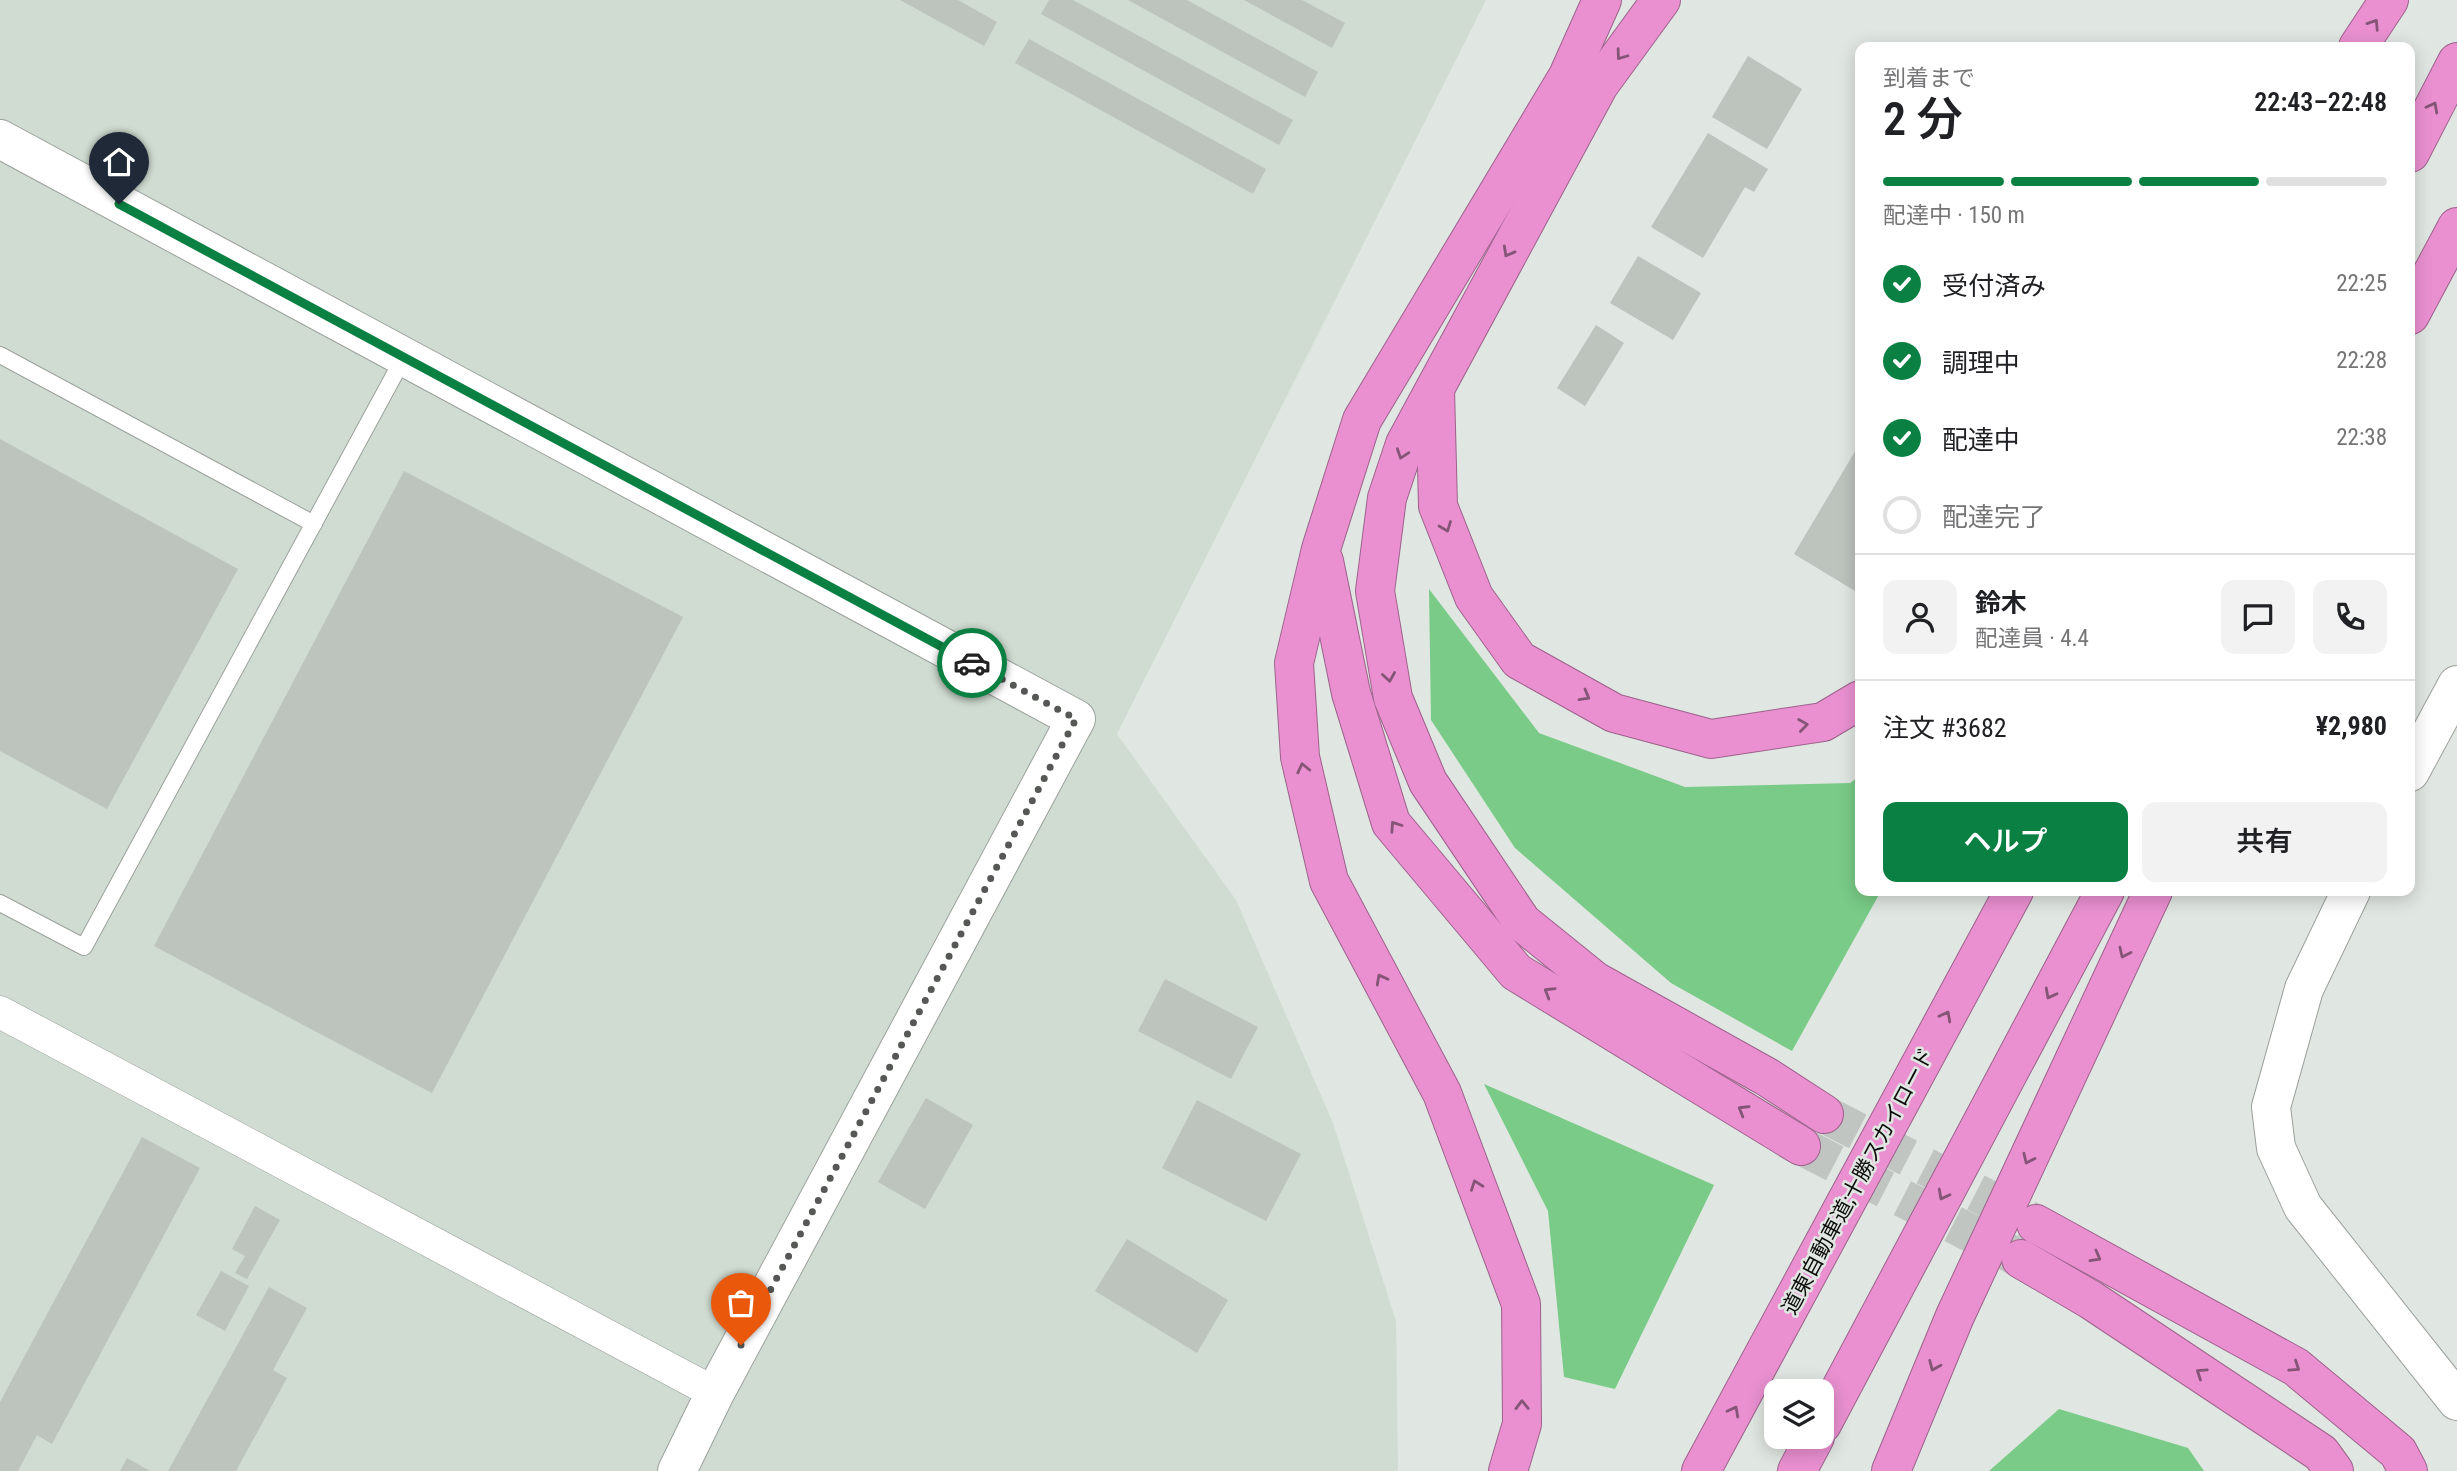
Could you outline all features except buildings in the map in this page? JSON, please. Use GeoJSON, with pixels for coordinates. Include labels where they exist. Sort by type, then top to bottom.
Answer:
{"type":"FeatureCollection","features":[{"type":"Feature","properties":{"kind":"highway"},"geometry":{"type":"LineString","coordinates":[[1508,1471],[1522,1424],[1521,1304],[1442,1093],[1329,881],[1300,757],[1294,663],[1321,549],[1362,420],[1568,76],[1602,0]]}},
{"type":"Feature","properties":{"kind":"highway"},"geometry":{"type":"LineString","coordinates":[[1661,0],[1599,85],[1405,444],[1387,498],[1375,591],[1393,698],[1428,782],[1522,922],[1595,981],[1767,1077],[1824,1114]]}},
{"type":"Feature","properties":{"kind":"highway"},"geometry":{"type":"LineString","coordinates":[[2361,42],[2389,0]]}},
{"type":"Feature","properties":{"kind":"highway"},"geometry":{"type":"LineString","coordinates":[[2415,143],[2457,62]]}},
{"type":"Feature","properties":{"kind":"highway"},"geometry":{"type":"LineString","coordinates":[[2415,306],[2451,238]]}},
{"type":"Feature","properties":{"kind":"highway"},"geometry":{"type":"LineString","coordinates":[[2415,321],[2451,238]]}},
{"type":"Feature","properties":{"kind":"highway"},"geometry":{"type":"LineString","coordinates":[[1435,387],[1438,506],[1474,597],[1519,660],[1614,713],[1711,738],[1823,723],[1855,702]]}},
{"type":"Feature","properties":{"kind":"highway"},"geometry":{"type":"LineString","coordinates":[[1321,549],[1351,693],[1391,823],[1516,972],[1801,1146]]}},
{"type":"Feature","properties":{"kind":"highway","name":"道東自動車道;十勝スカイロード"},"geometry":{"type":"LineString","coordinates":[[1701,1471],[2011,896]]}},
{"type":"Feature","properties":{"kind":"highway"},"geometry":{"type":"LineString","coordinates":[[1834,1401],[2102,896]]}},
{"type":"Feature","properties":{"kind":"highway"},"geometry":{"type":"LineString","coordinates":[[1891,1471],[1955,1316],[2151,896]]}},
{"type":"Feature","properties":{"kind":"highway"},"geometry":{"type":"LineString","coordinates":[[2036,1224],[2296,1367],[2398,1452],[2409,1471]]}},
{"type":"Feature","properties":{"kind":"highway"},"geometry":{"type":"LineString","coordinates":[[2021,1259],[2091,1300],[2310,1445],[2321,1453],[2334,1471]]}},
{"type":"Feature","properties":{"kind":"highway"},"geometry":{"type":"LineString","coordinates":[[1797,1471],[1809,1449]]}},
{"type":"Feature","properties":{"kind":"street"},"geometry":{"type":"LineString","coordinates":[[0,139],[1076,719],[715,1393],[677,1471]]}},
{"type":"Feature","properties":{"kind":"street"},"geometry":{"type":"LineString","coordinates":[[2415,763],[2457,685]]}},
{"type":"Feature","properties":{"kind":"street"},"geometry":{"type":"LineString","coordinates":[[2349,896],[2304,989],[2271,1107],[2276,1148],[2303,1207],[2457,1401]]}},
{"type":"Feature","properties":{"kind":"street"},"geometry":{"type":"LineString","coordinates":[[0,1013],[715,1393]]}},
{"type":"Feature","properties":{"kind":"lane"},"geometry":{"type":"LineString","coordinates":[[0,355],[314,524]]}},
{"type":"Feature","properties":{"kind":"lane"},"geometry":{"type":"LineString","coordinates":[[0,903],[84,947],[404,357]]}},
{"type":"Feature","properties":{"kind":"shaded area"},"geometry":{"type":"Polygon","coordinates":[[[0,0],[1486,0],[1117,734],[1236,900],[1333,1123],[1396,1321],[1398,1471],[0,1471],[0,0]]]}},
{"type":"Feature","properties":{"kind":"green space"},"geometry":{"type":"Polygon","coordinates":[[[1429,589],[1539,733],[1685,787],[1850,783],[1855,780],[1855,896],[1878,896],[1792,1051],[1671,983],[1515,848],[1431,720],[1429,589]]]}},
{"type":"Feature","properties":{"kind":"green space"},"geometry":{"type":"Polygon","coordinates":[[[1484,1084],[1714,1185],[1615,1389],[1564,1377],[1548,1211],[1484,1084]]]}},
{"type":"Feature","properties":{"kind":"green space"},"geometry":{"type":"Polygon","coordinates":[[[2059,1409],[2188,1448],[2204,1471],[1989,1471],[2059,1409]]]}},
{"type":"Feature","properties":{"kind":"tunnel"},"geometry":{"type":"LineString","coordinates":[[1824,1114],[2033,1222]]}},
{"type":"Feature","properties":{"kind":"tunnel"},"geometry":{"type":"LineString","coordinates":[[1801,1146],[2019,1258]]}},
{"type":"Feature","properties":{"kind":"way so far"},"geometry":{"type":"LineString","coordinates":[[741,1345],[1076,719],[972,663]]}},
{"type":"Feature","properties":{"kind":"route"},"geometry":{"type":"LineString","coordinates":[[119,204],[972,663]]}}]}
